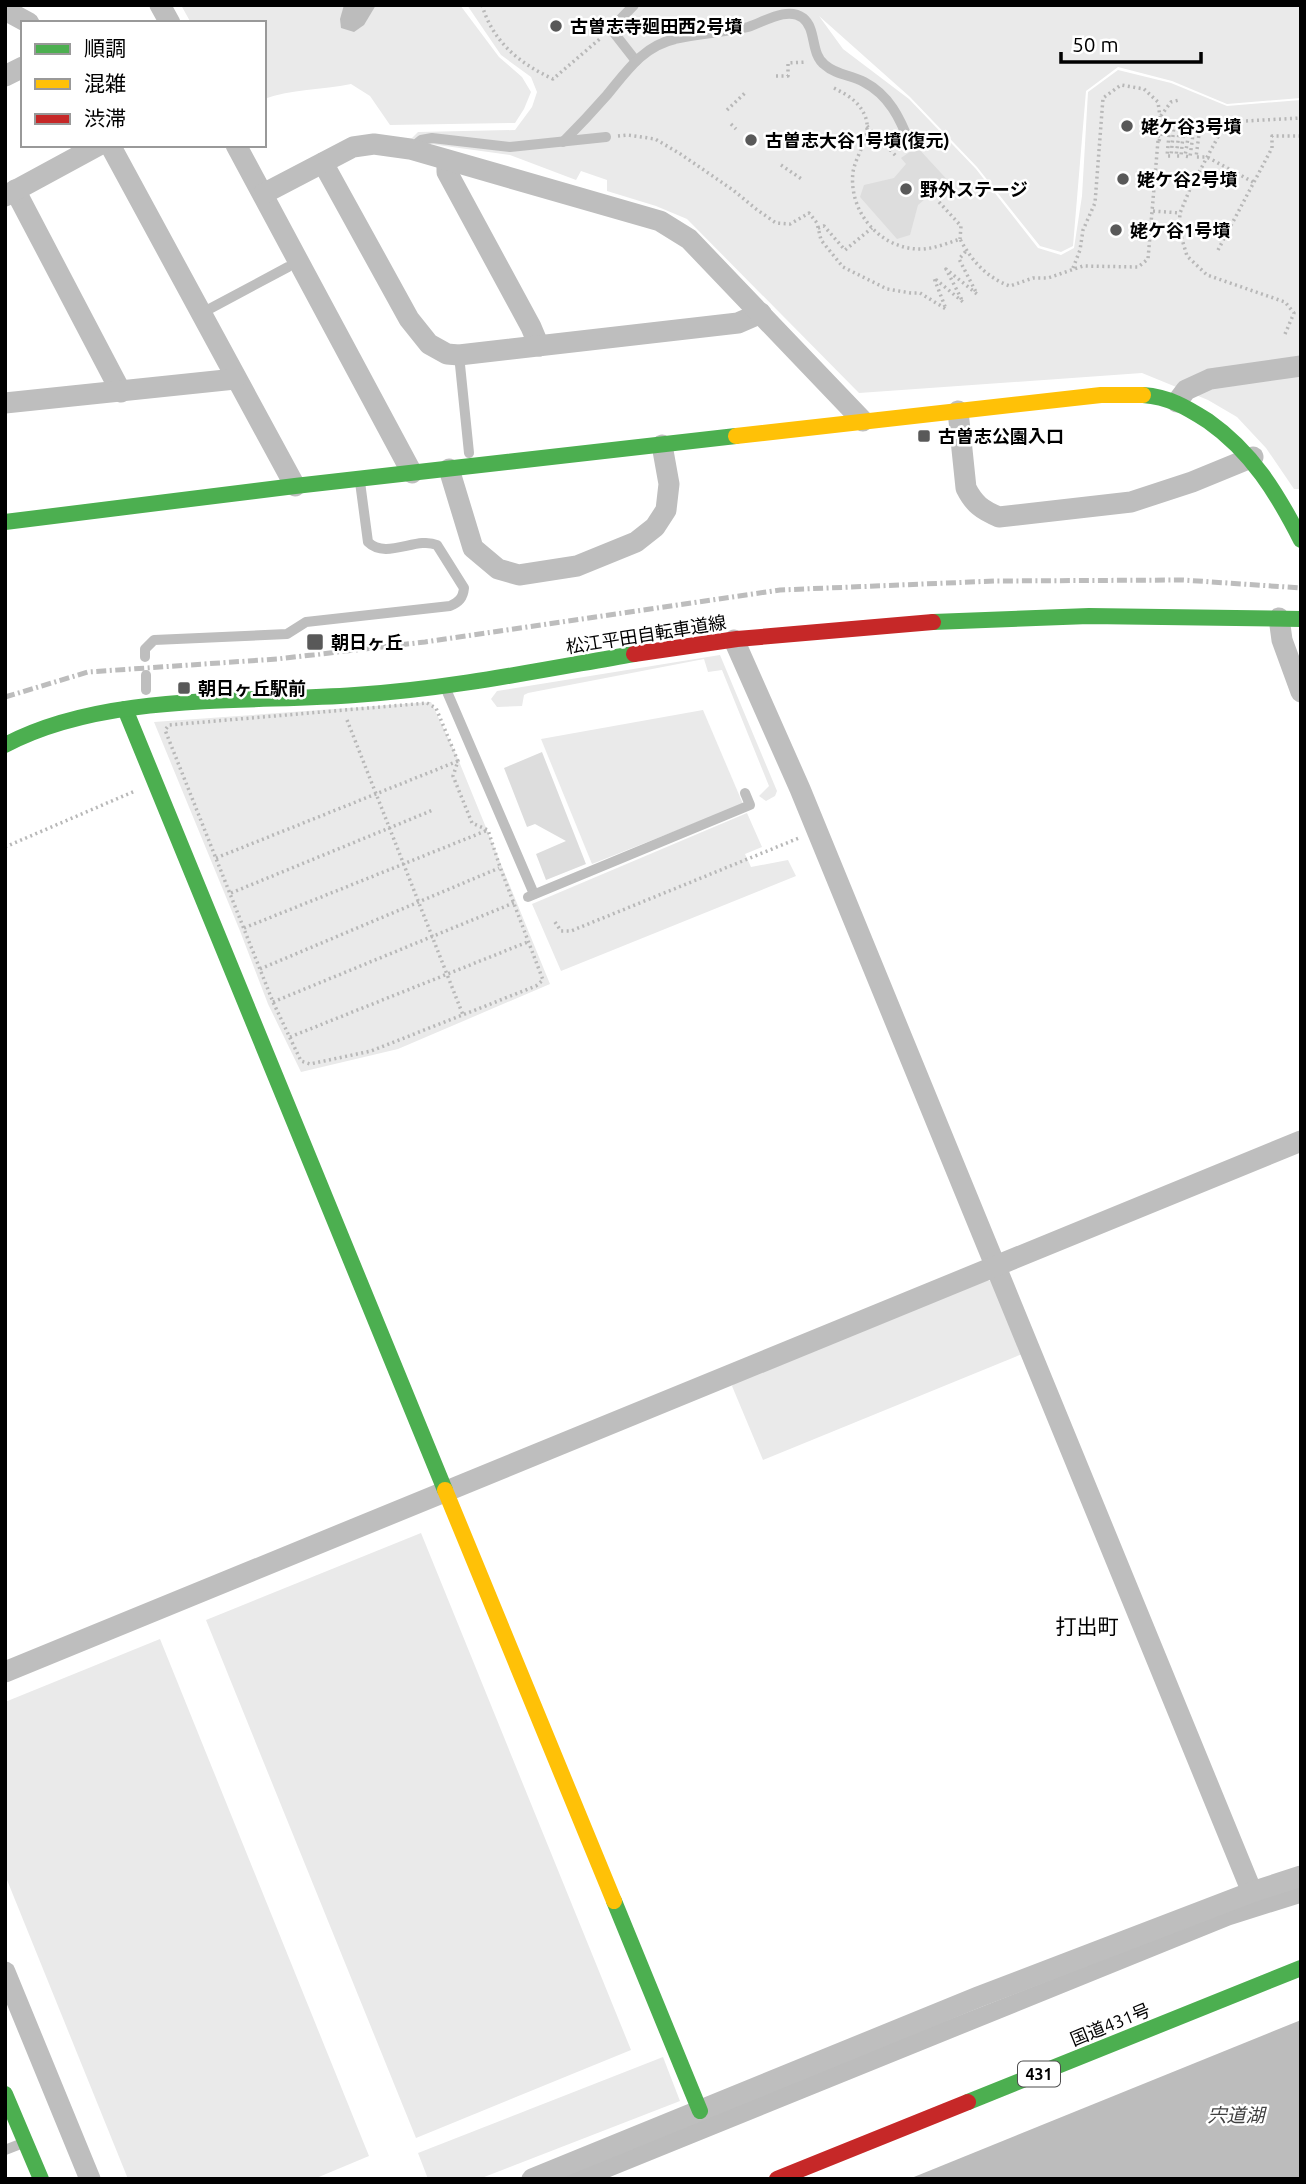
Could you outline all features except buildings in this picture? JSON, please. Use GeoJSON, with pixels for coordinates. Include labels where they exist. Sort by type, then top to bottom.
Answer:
{"type":"FeatureCollection","features":[{"type":"Feature","properties":{"kind":"main road"},"geometry":{"type":"LineString","coordinates":[[5,522],[295,486],[1101,395],[1148,396],[1177,402],[1221,429],[1253,457],[1282,502],[1301,540]]}},
{"type":"Feature","properties":{"kind":"main road","name":"松江平田自転車道線"},"geometry":{"type":"LineString","coordinates":[[5,745],[33,732],[124,709],[194,702],[392,692],[734,640],[888,625],[1021,617],[1301,619]]}},
{"type":"Feature","properties":{"kind":"main road"},"geometry":{"type":"LineString","coordinates":[[124,709],[700,2111]]}},
{"type":"Feature","properties":{"kind":"main road","name":"国道431号"},"geometry":{"type":"LineString","coordinates":[[777,2179],[1301,1968]]}},
{"type":"Feature","properties":{"kind":"main road"},"geometry":{"type":"LineString","coordinates":[[5,2094],[41,2179]]}},
{"type":"Feature","properties":{"kind":"street"},"geometry":{"type":"LineString","coordinates":[[160,5],[169,21]]}},
{"type":"Feature","properties":{"kind":"street"},"geometry":{"type":"LineString","coordinates":[[5,10],[25,21]]}},
{"type":"Feature","properties":{"kind":"street"},"geometry":{"type":"LineString","coordinates":[[5,76],[21,68]]}},
{"type":"Feature","properties":{"kind":"street"},"geometry":{"type":"LineString","coordinates":[[263,194],[353,147],[374,144],[410,149],[660,221],[689,239],[863,421]]}},
{"type":"Feature","properties":{"kind":"street"},"geometry":{"type":"LineString","coordinates":[[95,147],[10,193],[121,392]]}},
{"type":"Feature","properties":{"kind":"street"},"geometry":{"type":"LineString","coordinates":[[111,147],[295,486]]}},
{"type":"Feature","properties":{"kind":"street"},"geometry":{"type":"LineString","coordinates":[[237,147],[412,473]]}},
{"type":"Feature","properties":{"kind":"street"},"geometry":{"type":"LineString","coordinates":[[447,160],[447,172],[539,346]]}},
{"type":"Feature","properties":{"kind":"street"},"geometry":{"type":"LineString","coordinates":[[323,163],[409,319],[429,344],[447,354],[459,355],[738,323],[761,313]]}},
{"type":"Feature","properties":{"kind":"street"},"geometry":{"type":"LineString","coordinates":[[1177,402],[1186,390],[1209,380],[1296,363]]}},
{"type":"Feature","properties":{"kind":"street"},"geometry":{"type":"LineString","coordinates":[[7,401],[235,379]]}},
{"type":"Feature","properties":{"kind":"street"},"geometry":{"type":"LineString","coordinates":[[958,411],[966,488],[982,510],[999,517],[1131,502],[1192,482],[1253,457]]}},
{"type":"Feature","properties":{"kind":"street"},"geometry":{"type":"LineString","coordinates":[[449,469],[473,548],[498,569],[519,575],[577,566],[636,542],[655,527],[666,510],[668,484],[662,445]]}},
{"type":"Feature","properties":{"kind":"street"},"geometry":{"type":"LineString","coordinates":[[1279,618],[1282,640],[1301,692]]}},
{"type":"Feature","properties":{"kind":"street"},"geometry":{"type":"LineString","coordinates":[[734,640],[817,831],[1252,1892]]}},
{"type":"Feature","properties":{"kind":"street"},"geometry":{"type":"LineString","coordinates":[[5,1672],[1301,1141]]}},
{"type":"Feature","properties":{"kind":"street"},"geometry":{"type":"LineString","coordinates":[[532,2179],[978,1997],[1252,1892],[1301,1876]]}},
{"type":"Feature","properties":{"kind":"street"},"geometry":{"type":"LineString","coordinates":[[5,1972],[90,2179]]}},
{"type":"Feature","properties":{"kind":"lane"},"geometry":{"type":"LineString","coordinates":[[634,5],[611,29],[636,61]]}},
{"type":"Feature","properties":{"kind":"lane"},"geometry":{"type":"LineString","coordinates":[[563,142],[636,61],[656,46],[673,39],[727,32],[793,13],[805,19],[823,65],[863,81],[882,94],[900,116],[911,144]]}},
{"type":"Feature","properties":{"kind":"lane"},"geometry":{"type":"LineString","coordinates":[[410,149],[421,140],[432,138],[510,147],[606,137]]}},
{"type":"Feature","properties":{"kind":"lane"},"geometry":{"type":"LineString","coordinates":[[200,314],[288,267]]}},
{"type":"Feature","properties":{"kind":"lane"},"geometry":{"type":"LineString","coordinates":[[459,355],[469,453]]}},
{"type":"Feature","properties":{"kind":"lane"},"geometry":{"type":"LineString","coordinates":[[145,657],[145,649],[154,640],[287,634],[306,622],[450,606],[457,603],[464,588],[437,545],[428,543],[383,549],[372,546],[369,542],[359,479]]}},
{"type":"Feature","properties":{"kind":"lane"},"geometry":{"type":"LineString","coordinates":[[146,675],[146,690]]}},
{"type":"Feature","properties":{"kind":"lane"},"geometry":{"type":"LineString","coordinates":[[444,685],[504,823],[531,896],[750,806],[745,793]]}},
{"type":"Feature","properties":{"kind":"lane"},"geometry":{"type":"LineString","coordinates":[[5,2150],[25,2142]]}},
{"type":"Feature","properties":{"kind":"path"},"geometry":{"type":"LineString","coordinates":[[482,5],[491,30],[514,57],[553,79],[611,29]]}},
{"type":"Feature","properties":{"kind":"path"},"geometry":{"type":"LineString","coordinates":[[776,76],[788,76],[788,63],[805,62]]}},
{"type":"Feature","properties":{"kind":"path"},"geometry":{"type":"LineString","coordinates":[[828,83],[854,99],[866,117],[866,138],[853,174],[853,186],[856,205],[872,228],[890,242],[909,248],[925,249],[960,239]]}},
{"type":"Feature","properties":{"kind":"path"},"geometry":{"type":"LineString","coordinates":[[939,202],[961,226],[960,239],[984,272],[1010,286],[1033,278],[1048,278],[1083,266],[1138,267],[1148,259],[1160,117],[1158,102],[1144,89],[1121,85],[1103,98],[1095,203],[1083,230],[1080,250],[1072,269]]}},
{"type":"Feature","properties":{"kind":"path"},"geometry":{"type":"LineString","coordinates":[[727,110],[746,93]]}},
{"type":"Feature","properties":{"kind":"path"},"geometry":{"type":"LineString","coordinates":[[1160,117],[1171,102],[1179,100]]}},
{"type":"Feature","properties":{"kind":"path"},"geometry":{"type":"LineString","coordinates":[[1285,334],[1294,313],[1285,302],[1207,275],[1187,256],[1179,229],[1180,213],[1226,122],[1301,118]]}},
{"type":"Feature","properties":{"kind":"path"},"geometry":{"type":"LineString","coordinates":[[731,124],[737,129]]}},
{"type":"Feature","properties":{"kind":"path"},"geometry":{"type":"LineString","coordinates":[[866,125],[897,157]]}},
{"type":"Feature","properties":{"kind":"path"},"geometry":{"type":"LineString","coordinates":[[1158,147],[1164,125],[1170,125],[1167,156],[1171,156],[1174,125],[1180,126],[1176,156],[1181,156],[1184,126],[1190,126],[1185,156],[1190,157],[1194,127],[1200,127],[1196,157],[1207,157],[1253,182]]}},
{"type":"Feature","properties":{"kind":"path"},"geometry":{"type":"LineString","coordinates":[[606,137],[628,135],[655,139],[733,190],[776,223],[790,224],[809,213],[818,228],[821,240],[844,267],[887,289],[920,293],[946,309],[934,278],[963,302],[946,269],[977,294],[959,259],[967,251]]}},
{"type":"Feature","properties":{"kind":"path"},"geometry":{"type":"LineString","coordinates":[[1218,250],[1272,148],[1272,136],[1301,135]]}},
{"type":"Feature","properties":{"kind":"path"},"geometry":{"type":"LineString","coordinates":[[781,165],[803,180]]}},
{"type":"Feature","properties":{"kind":"path"},"geometry":{"type":"LineString","coordinates":[[1153,211],[1180,213]]}},
{"type":"Feature","properties":{"kind":"path"},"geometry":{"type":"LineString","coordinates":[[818,228],[824,226],[845,250],[872,228]]}},
{"type":"Feature","properties":{"kind":"path"},"geometry":{"type":"LineString","coordinates":[[427,703],[436,708],[458,761],[453,776],[472,823],[488,830],[542,980],[536,986],[370,1051],[310,1063],[301,1061],[273,1002],[165,730],[170,725],[427,703]]}},
{"type":"Feature","properties":{"kind":"path"},"geometry":{"type":"LineString","coordinates":[[343,710],[463,1015]]}},
{"type":"Feature","properties":{"kind":"path"},"geometry":{"type":"LineString","coordinates":[[216,858],[474,755]]}},
{"type":"Feature","properties":{"kind":"path"},"geometry":{"type":"LineString","coordinates":[[5,847],[155,783]]}},
{"type":"Feature","properties":{"kind":"path"},"geometry":{"type":"LineString","coordinates":[[230,893],[433,810]]}},
{"type":"Feature","properties":{"kind":"path"},"geometry":{"type":"LineString","coordinates":[[244,929],[504,823]]}},
{"type":"Feature","properties":{"kind":"path"},"geometry":{"type":"LineString","coordinates":[[555,922],[561,930],[571,931],[817,831]]}},
{"type":"Feature","properties":{"kind":"path"},"geometry":{"type":"LineString","coordinates":[[260,969],[500,867]]}},
{"type":"Feature","properties":{"kind":"path"},"geometry":{"type":"LineString","coordinates":[[273,1002],[509,906]]}},
{"type":"Feature","properties":{"kind":"path"},"geometry":{"type":"LineString","coordinates":[[290,1037],[530,941]]}},
{"type":"Feature","properties":{"kind":"shaded area"},"geometry":{"type":"Polygon","coordinates":[[[181,5],[460,5],[499,57],[522,77],[531,92],[515,123],[390,125],[370,96],[351,84],[285,93],[266,98],[266,21],[190,21],[181,5]]]}},
{"type":"Feature","properties":{"kind":"shaded area"},"geometry":{"type":"Polygon","coordinates":[[[467,5],[1301,5],[1301,98],[1227,104],[1172,81],[1118,67],[1086,91],[1073,246],[1061,252],[1040,246],[977,167],[910,97],[819,16],[843,49],[909,99],[976,169],[1038,248],[1061,255],[1074,248],[1082,196],[1088,92],[1118,70],[1171,83],[1227,106],[1301,100],[1301,489],[1294,489],[1266,448],[1237,417],[1208,400],[1142,373],[859,393],[687,219],[607,191],[607,180],[581,171],[576,180],[510,155],[409,141],[418,132],[515,130],[532,107],[537,92],[531,77],[501,55],[467,5]]]}},
{"type":"Feature","properties":{"kind":"shaded area"},"geometry":{"type":"Polygon","coordinates":[[[720,655],[777,791],[775,796],[766,801],[759,796],[769,786],[722,670],[708,672],[704,659],[528,693],[524,695],[522,706],[497,707],[491,699],[497,691],[720,655]]]}},
{"type":"Feature","properties":{"kind":"shaded area"},"geometry":{"type":"Polygon","coordinates":[[[431,702],[458,759],[550,984],[398,1049],[301,1072],[268,1004],[154,722],[431,702]]]}},
{"type":"Feature","properties":{"kind":"shaded area"},"geometry":{"type":"Polygon","coordinates":[[[703,710],[743,804],[592,864],[541,739],[703,710]]]}},
{"type":"Feature","properties":{"kind":"shaded area"},"geometry":{"type":"Polygon","coordinates":[[[747,813],[762,847],[745,854],[751,867],[788,860],[796,876],[561,971],[532,904],[747,813]]]}},
{"type":"Feature","properties":{"kind":"shaded area"},"geometry":{"type":"Polygon","coordinates":[[[987,1280],[992,1281],[1022,1354],[763,1460],[732,1386],[740,1378],[987,1280]]]}},
{"type":"Feature","properties":{"kind":"shaded area"},"geometry":{"type":"Polygon","coordinates":[[[421,1533],[631,2050],[416,2138],[206,1620],[421,1533]]]}},
{"type":"Feature","properties":{"kind":"shaded area"},"geometry":{"type":"Polygon","coordinates":[[[160,1639],[369,2156],[314,2179],[128,2179],[5,1875],[5,1702],[160,1639]]]}},
{"type":"Feature","properties":{"kind":"shaded area"},"geometry":{"type":"Polygon","coordinates":[[[663,2057],[680,2101],[479,2179],[428,2179],[418,2153],[663,2057]]]}},
{"type":"Feature","properties":{"kind":"water"},"geometry":{"type":"Polygon","coordinates":[[[344,5],[376,5],[364,25],[354,32],[341,28],[340,19],[344,5]]]}},
{"type":"Feature","properties":{"kind":"water"},"geometry":{"type":"Polygon","coordinates":[[[1301,1882],[1301,1903],[1231,1925],[605,2179],[550,2179],[674,2127],[1301,1882]]]}},
{"type":"Feature","properties":{"kind":"water","name":"宍道湖"},"geometry":{"type":"Polygon","coordinates":[[[1301,2020],[1301,2179],[909,2179],[1301,2020]]]}},
{"type":"Feature","properties":{"kind":"railway"},"geometry":{"type":"LineString","coordinates":[[5,697],[88,672],[277,659],[425,642],[780,590],[995,581],[1183,580],[1301,588]]}},
{"type":"Feature","properties":{"kind":"traffic: fast"},"geometry":{"type":"LineString","coordinates":[[1143,395],[1161,398],[1192,411],[1224,433],[1262,474],[1301,540]]}},
{"type":"Feature","properties":{"kind":"traffic: fast"},"geometry":{"type":"LineString","coordinates":[[5,522],[736,436]]}},
{"type":"Feature","properties":{"kind":"traffic: fast"},"geometry":{"type":"LineString","coordinates":[[933,622],[1089,616],[1301,619]]}},
{"type":"Feature","properties":{"kind":"traffic: fast"},"geometry":{"type":"LineString","coordinates":[[5,745],[44,728],[86,716],[131,708],[222,700],[390,692],[495,678],[634,654]]}},
{"type":"Feature","properties":{"kind":"traffic: fast"},"geometry":{"type":"LineString","coordinates":[[125,709],[445,1490]]}},
{"type":"Feature","properties":{"kind":"traffic: fast"},"geometry":{"type":"LineString","coordinates":[[614,1901],[700,2111]]}},
{"type":"Feature","properties":{"kind":"traffic: fast"},"geometry":{"type":"LineString","coordinates":[[968,2102],[1301,1968]]}},
{"type":"Feature","properties":{"kind":"traffic: fast"},"geometry":{"type":"LineString","coordinates":[[5,2094],[41,2179]]}},
{"type":"Feature","properties":{"kind":"traffic: slow"},"geometry":{"type":"LineString","coordinates":[[736,436],[1101,395],[1143,395]]}},
{"type":"Feature","properties":{"kind":"traffic: slow"},"geometry":{"type":"LineString","coordinates":[[445,1490],[614,1901]]}},
{"type":"Feature","properties":{"kind":"traffic: jam"},"geometry":{"type":"LineString","coordinates":[[634,654],[737,639],[933,622]]}},
{"type":"Feature","properties":{"kind":"traffic: jam"},"geometry":{"type":"LineString","coordinates":[[777,2179],[968,2102]]}},
{"type":"Feature","properties":{"kind":"place","name":"古曽志寺廻田西2号墳"},"geometry":{"type":"Point","coordinates":[556,26]}},
{"type":"Feature","properties":{"kind":"place","name":"姥ケ谷3号墳"},"geometry":{"type":"Point","coordinates":[1127,126]}},
{"type":"Feature","properties":{"kind":"place","name":"古曽志大谷1号墳(復元)"},"geometry":{"type":"Point","coordinates":[751,140]}},
{"type":"Feature","properties":{"kind":"place","name":"姥ケ谷2号墳"},"geometry":{"type":"Point","coordinates":[1123,179]}},
{"type":"Feature","properties":{"kind":"place","name":"野外ステージ"},"geometry":{"type":"Point","coordinates":[906,189]}},
{"type":"Feature","properties":{"kind":"place","name":"姥ケ谷1号墳"},"geometry":{"type":"Point","coordinates":[1116,230]}},
{"type":"Feature","properties":{"kind":"place","name":"古曽志公園入口"},"geometry":{"type":"Point","coordinates":[924,436]}},
{"type":"Feature","properties":{"kind":"place","name":"朝日ヶ丘"},"geometry":{"type":"Point","coordinates":[315,642]}},
{"type":"Feature","properties":{"kind":"place","name":"朝日ヶ丘駅前"},"geometry":{"type":"Point","coordinates":[184,688]}},
{"type":"Feature","properties":{"kind":"district","name":"打出町"},"geometry":{"type":"Point","coordinates":[1087,1626]}}]}
